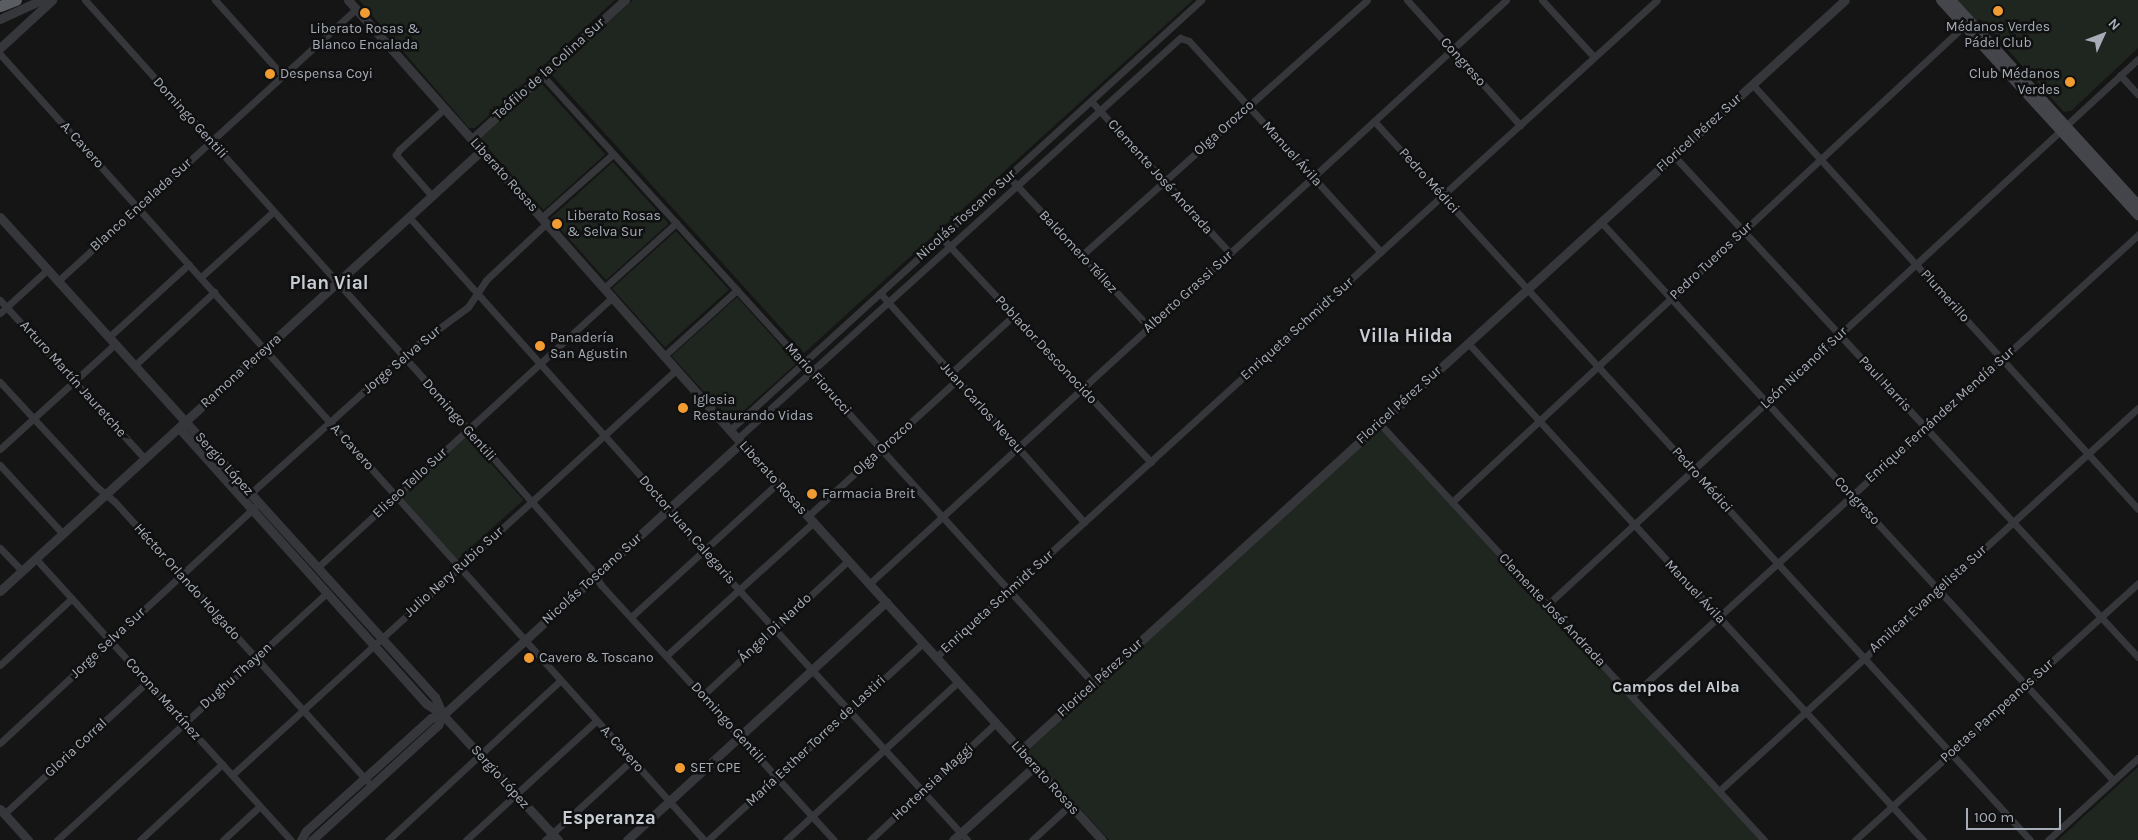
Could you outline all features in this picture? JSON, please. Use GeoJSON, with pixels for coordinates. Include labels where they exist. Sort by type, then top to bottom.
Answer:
{"type":"FeatureCollection","features":[{"type":"Feature","properties":{"kind":"highway"},"geometry":{"type":"LineString","coordinates":[[0,5],[10,0]]}},
{"type":"Feature","properties":{"kind":"highway"},"geometry":{"type":"LineString","coordinates":[[0,5],[16,0]]}},
{"type":"Feature","properties":{"kind":"main road"},"geometry":{"type":"LineString","coordinates":[[1941,0],[1967,23],[2064,129],[2138,215]]}},
{"type":"Feature","properties":{"kind":"main road"},"geometry":{"type":"LineString","coordinates":[[1951,0],[1967,23]]}},
{"type":"Feature","properties":{"kind":"main road"},"geometry":{"type":"LineString","coordinates":[[2064,129],[2138,204]]}},
{"type":"Feature","properties":{"kind":"street"},"geometry":{"type":"LineString","coordinates":[[0,19],[41,0]]}},
{"type":"Feature","properties":{"kind":"street"},"geometry":{"type":"LineString","coordinates":[[0,48],[52,0]]}},
{"type":"Feature","properties":{"kind":"street","name":"Domingo Gentili"},"geometry":{"type":"LineString","coordinates":[[85,0],[403,356],[631,617],[834,840]]}},
{"type":"Feature","properties":{"kind":"street"},"geometry":{"type":"LineString","coordinates":[[215,0],[283,76]]}},
{"type":"Feature","properties":{"kind":"street","name":"Liberato Rosas"},"geometry":{"type":"LineString","coordinates":[[348,0],[605,287],[739,441],[1102,840]]}},
{"type":"Feature","properties":{"kind":"street","name":"Teófilo de la Colina Sur"},"geometry":{"type":"LineString","coordinates":[[472,139],[625,0]]}},
{"type":"Feature","properties":{"kind":"street","name":"Nicolás Toscano Sur"},"geometry":{"type":"LineString","coordinates":[[730,430],[1201,0]]}},
{"type":"Feature","properties":{"kind":"street","name":"Olga Orozco"},"geometry":{"type":"LineString","coordinates":[[1082,255],[1367,0]]}},
{"type":"Feature","properties":{"kind":"street","name":"Congreso"},"geometry":{"type":"LineString","coordinates":[[1407,0],[1520,125]]}},
{"type":"Feature","properties":{"kind":"street","name":"Alberto Grassi Sur"},"geometry":{"type":"LineString","coordinates":[[869,584],[1506,0]]}},
{"type":"Feature","properties":{"kind":"street"},"geometry":{"type":"LineString","coordinates":[[1542,0],[1594,57]]}},
{"type":"Feature","properties":{"kind":"street","name":"Enriqueta Schmidt Sur"},"geometry":{"type":"LineString","coordinates":[[936,657],[1657,0]]}},
{"type":"Feature","properties":{"kind":"street","name":"Floricel Pérez Sur"},"geometry":{"type":"LineString","coordinates":[[1021,750],[1845,0]]}},
{"type":"Feature","properties":{"kind":"street","name":"Blanco Encalada Sur"},"geometry":{"type":"LineString","coordinates":[[58,280],[356,9]]}},
{"type":"Feature","properties":{"kind":"street","name":"Pedro Tueros Sur"},"geometry":{"type":"LineString","coordinates":[[1452,502],[1967,23]]}},
{"type":"Feature","properties":{"kind":"street","name":"Nicolás Toscano Sur"},"geometry":{"type":"LineString","coordinates":[[301,840],[306,831],[433,717],[443,714],[596,576],[668,510],[811,372],[1175,41],[1181,38]]}},
{"type":"Feature","properties":{"kind":"street","name":"Manuel Ávila"},"geometry":{"type":"LineString","coordinates":[[1181,38],[1187,40],[1381,252]]}},
{"type":"Feature","properties":{"kind":"street","name":"A. Cavero"},"geometry":{"type":"LineString","coordinates":[[0,54],[704,840]]}},
{"type":"Feature","properties":{"kind":"street","name":"León Nicanoff Sur"},"geometry":{"type":"LineString","coordinates":[[1547,605],[2138,59]]}},
{"type":"Feature","properties":{"kind":"street","name":"Mario Fiorucci"},"geometry":{"type":"LineString","coordinates":[[542,75],[1094,684]]}},
{"type":"Feature","properties":{"kind":"street"},"geometry":{"type":"LineString","coordinates":[[2120,75],[2138,94]]}},
{"type":"Feature","properties":{"kind":"street","name":"Plumerillo"},"geometry":{"type":"LineString","coordinates":[[1752,84],[2138,509]]}},
{"type":"Feature","properties":{"kind":"street","name":"Clemente José Andrada"},"geometry":{"type":"LineString","coordinates":[[1091,101],[1230,253]]}},
{"type":"Feature","properties":{"kind":"street"},"geometry":{"type":"LineString","coordinates":[[432,196],[396,155],[399,150],[445,108]]}},
{"type":"Feature","properties":{"kind":"street","name":"Pedro Médici"},"geometry":{"type":"LineString","coordinates":[[1374,121],[2030,840]]}},
{"type":"Feature","properties":{"kind":"street","name":"Ramona Pereyra"},"geometry":{"type":"LineString","coordinates":[[0,591],[482,150]]}},
{"type":"Feature","properties":{"kind":"street","name":"Jorge Selva Sur"},"geometry":{"type":"LineString","coordinates":[[251,493],[403,356],[468,307],[486,280],[613,154]]}},
{"type":"Feature","properties":{"kind":"street","name":"Paul Harris"},"geometry":{"type":"LineString","coordinates":[[1674,156],[2138,657]]}},
{"type":"Feature","properties":{"kind":"street","name":"Baldomero Téllez"},"geometry":{"type":"LineString","coordinates":[[1008,176],[1149,328]]}},
{"type":"Feature","properties":{"kind":"street"},"geometry":{"type":"LineString","coordinates":[[201,277],[273,212]]}},
{"type":"Feature","properties":{"kind":"street","name":"Sergio López"},"geometry":{"type":"LineString","coordinates":[[0,217],[437,699],[443,714]]}},
{"type":"Feature","properties":{"kind":"street","name":"Doctor Juan Calegaris"},"geometry":{"type":"LineString","coordinates":[[409,217],[704,551],[964,837]]}},
{"type":"Feature","properties":{"kind":"street","name":"Congreso"},"geometry":{"type":"LineString","coordinates":[[1601,222],[2113,780]]}},
{"type":"Feature","properties":{"kind":"street"},"geometry":{"type":"LineString","coordinates":[[605,287],[676,223]]}},
{"type":"Feature","properties":{"kind":"street","name":"Enrique Fernández Mendía Sur"},"geometry":{"type":"LineString","coordinates":[[1632,696],[2138,235]]}},
{"type":"Feature","properties":{"kind":"street","name":"Poblador Desconocido"},"geometry":{"type":"LineString","coordinates":[[941,237],[1151,462]]}},
{"type":"Feature","properties":{"kind":"street"},"geometry":{"type":"LineString","coordinates":[[0,449],[74,381],[112,340],[189,264]]}},
{"type":"Feature","properties":{"kind":"street"},"geometry":{"type":"LineString","coordinates":[[0,313],[48,269]]}},
{"type":"Feature","properties":{"kind":"street"},"geometry":{"type":"LineString","coordinates":[[665,355],[737,290]]}},
{"type":"Feature","properties":{"kind":"street"},"geometry":{"type":"LineString","coordinates":[[135,365],[214,292]]}},
{"type":"Feature","properties":{"kind":"street","name":"Juan Carlos Neveu"},"geometry":{"type":"LineString","coordinates":[[880,293],[1084,522]]}},
{"type":"Feature","properties":{"kind":"street","name":"Eliseo Tello Sur"},"geometry":{"type":"LineString","coordinates":[[318,567],[613,297]]}},
{"type":"Feature","properties":{"kind":"street","name":"Arturo Martín Jauretche"},"geometry":{"type":"LineString","coordinates":[[0,300],[145,459]]}},
{"type":"Feature","properties":{"kind":"street"},"geometry":{"type":"LineString","coordinates":[[951,373],[1014,315]]}},
{"type":"Feature","properties":{"kind":"street","name":"Manuel Ávila"},"geometry":{"type":"LineString","coordinates":[[1468,344],[1923,840]]}},
{"type":"Feature","properties":{"kind":"street","name":"Julio Nery Rubio Sur"},"geometry":{"type":"LineString","coordinates":[[232,774],[677,369]]}},
{"type":"Feature","properties":{"kind":"street","name":"Olga Orozco"},"geometry":{"type":"LineString","coordinates":[[811,519],[881,449],[957,380]]}},
{"type":"Feature","properties":{"kind":"street","name":"Héctor Orlando Holgado"},"geometry":{"type":"LineString","coordinates":[[0,382],[181,575],[372,786]]}},
{"type":"Feature","properties":{"kind":"street","name":"Amilcar Evangelista Sur"},"geometry":{"type":"LineString","coordinates":[[1718,791],[2138,408]]}},
{"type":"Feature","properties":{"kind":"street","name":"Clemente José Andrada"},"geometry":{"type":"LineString","coordinates":[[1380,424],[1764,840]]}},
{"type":"Feature","properties":{"kind":"street","name":"Sergio López"},"geometry":{"type":"LineString","coordinates":[[179,428],[427,704],[443,714],[516,794],[551,838]]}},
{"type":"Feature","properties":{"kind":"street"},"geometry":{"type":"LineString","coordinates":[[0,465],[63,534]]}},
{"type":"Feature","properties":{"kind":"street"},"geometry":{"type":"LineString","coordinates":[[631,617],[778,483]]}},
{"type":"Feature","properties":{"kind":"street","name":"Jorge Selva Sur"},"geometry":{"type":"LineString","coordinates":[[0,743],[260,503]]}},
{"type":"Feature","properties":{"kind":"street"},"geometry":{"type":"LineString","coordinates":[[666,656],[739,590],[811,519]]}},
{"type":"Feature","properties":{"kind":"street"},"geometry":{"type":"LineString","coordinates":[[0,548],[22,571]]}},
{"type":"Feature","properties":{"kind":"street","name":"Corona Martínez"},"geometry":{"type":"LineString","coordinates":[[36,558],[291,840]]}},
{"type":"Feature","properties":{"kind":"street","name":"Ángel Di Nardo"},"geometry":{"type":"LineString","coordinates":[[702,696],[848,561]]}},
{"type":"Feature","properties":{"kind":"street","name":"Poetas Pampeanos Sur"},"geometry":{"type":"LineString","coordinates":[[1855,840],[2138,583]]}},
{"type":"Feature","properties":{"kind":"street","name":"Dughu Thayen"},"geometry":{"type":"LineString","coordinates":[[57,840],[328,593]]}},
{"type":"Feature","properties":{"kind":"street"},"geometry":{"type":"LineString","coordinates":[[0,665],[72,598]]}},
{"type":"Feature","properties":{"kind":"street"},"geometry":{"type":"LineString","coordinates":[[627,840],[886,602]]}},
{"type":"Feature","properties":{"kind":"street","name":"María Esther Torres de Lastiri"},"geometry":{"type":"LineString","coordinates":[[708,840],[923,643]]}},
{"type":"Feature","properties":{"kind":"street"},"geometry":{"type":"LineString","coordinates":[[388,840],[560,681]]}},
{"type":"Feature","properties":{"kind":"street","name":"Gloria Corral"},"geometry":{"type":"LineString","coordinates":[[2,811],[147,682]]}},
{"type":"Feature","properties":{"kind":"street"},"geometry":{"type":"LineString","coordinates":[[786,840],[958,682]]}},
{"type":"Feature","properties":{"kind":"street","name":"Nicolás Toscano Sur"},"geometry":{"type":"LineString","coordinates":[[312,840],[438,726],[443,714]]}},
{"type":"Feature","properties":{"kind":"street"},"geometry":{"type":"LineString","coordinates":[[466,840],[596,721]]}},
{"type":"Feature","properties":{"kind":"street","name":"Hortensia Maggi"},"geometry":{"type":"LineString","coordinates":[[870,840],[996,724]]}},
{"type":"Feature","properties":{"kind":"street"},"geometry":{"type":"LineString","coordinates":[[2048,840],[2138,758]]}},
{"type":"Feature","properties":{"kind":"street"},"geometry":{"type":"LineString","coordinates":[[551,838],[632,760]]}},
{"type":"Feature","properties":{"kind":"street"},"geometry":{"type":"LineString","coordinates":[[140,840],[222,764]]}},
{"type":"Feature","properties":{"kind":"street"},"geometry":{"type":"LineString","coordinates":[[953,840],[964,837],[1035,766]]}},
{"type":"Feature","properties":{"kind":"street"},"geometry":{"type":"LineString","coordinates":[[1032,840],[1070,805]]}},
{"type":"Feature","properties":{"kind":"street"},"geometry":{"type":"LineString","coordinates":[[223,840],[260,806]]}},
{"type":"Feature","properties":{"kind":"street"},"geometry":{"type":"LineString","coordinates":[[2,811],[28,840]]}},
{"type":"Feature","properties":{"kind":"shaded area"},"geometry":{"type":"Polygon","coordinates":[[[359,0],[615,0],[475,128],[469,128],[359,0]]]}},
{"type":"Feature","properties":{"kind":"shaded area"},"geometry":{"type":"Polygon","coordinates":[[[633,0],[1193,0],[804,353],[551,74],[633,0]]]}},
{"type":"Feature","properties":{"kind":"shaded area","name":"Club Médanos Verdes"},"geometry":{"type":"Polygon","coordinates":[[[1958,0],[2138,0],[2138,48],[2071,111],[2064,112],[1980,19],[1977,21],[1958,0]]]}},
{"type":"Feature","properties":{"kind":"shaded area"},"geometry":{"type":"Polygon","coordinates":[[[541,83],[605,154],[544,210],[479,139],[541,83]]]}},
{"type":"Feature","properties":{"kind":"shaded area"},"geometry":{"type":"Polygon","coordinates":[[[613,162],[669,224],[606,280],[551,218],[613,162]]]}},
{"type":"Feature","properties":{"kind":"shaded area"},"geometry":{"type":"Polygon","coordinates":[[[676,231],[729,290],[665,347],[612,289],[676,231]]]}},
{"type":"Feature","properties":{"kind":"shaded area"},"geometry":{"type":"Polygon","coordinates":[[[737,297],[797,363],[731,422],[672,356],[737,297]]]}},
{"type":"Feature","properties":{"kind":"shaded area"},"geometry":{"type":"Polygon","coordinates":[[[1379,428],[1760,840],[1109,840],[1028,751],[1379,428]]]}},
{"type":"Feature","properties":{"kind":"shaded area"},"geometry":{"type":"Polygon","coordinates":[[[466,436],[524,500],[457,559],[400,496],[466,436]]]}},
{"type":"Feature","properties":{"kind":"shaded area"},"geometry":{"type":"Polygon","coordinates":[[[2138,767],[2138,840],[2058,840],[2138,767]]]}},
{"type":"Feature","properties":{"kind":"place","name":"Médanos Verdes Pádel Club"},"geometry":{"type":"Point","coordinates":[1998,11]}},
{"type":"Feature","properties":{"kind":"place","name":"Liberato Rosas & Blanco Encalada"},"geometry":{"type":"Point","coordinates":[365,13]}},
{"type":"Feature","properties":{"kind":"place","name":"Despensa Coyi"},"geometry":{"type":"Point","coordinates":[270,74]}},
{"type":"Feature","properties":{"kind":"place","name":"Club Médanos Verdes"},"geometry":{"type":"Point","coordinates":[2070,82]}},
{"type":"Feature","properties":{"kind":"place","name":"Liberato Rosas & Selva Sur"},"geometry":{"type":"Point","coordinates":[557,224]}},
{"type":"Feature","properties":{"kind":"place","name":"Panadería San Agustin"},"geometry":{"type":"Point","coordinates":[540,346]}},
{"type":"Feature","properties":{"kind":"place","name":"Iglesia Restaurando Vidas"},"geometry":{"type":"Point","coordinates":[683,408]}},
{"type":"Feature","properties":{"kind":"place","name":"Farmacia Breit"},"geometry":{"type":"Point","coordinates":[812,494]}},
{"type":"Feature","properties":{"kind":"place","name":"Cavero & Toscano"},"geometry":{"type":"Point","coordinates":[529,658]}},
{"type":"Feature","properties":{"kind":"place","name":"SET CPE"},"geometry":{"type":"Point","coordinates":[680,768]}},
{"type":"Feature","properties":{"kind":"district","name":"Plan Vial"},"geometry":{"type":"Point","coordinates":[329,284]}},
{"type":"Feature","properties":{"kind":"district","name":"Villa Hilda"},"geometry":{"type":"Point","coordinates":[1406,337]}},
{"type":"Feature","properties":{"kind":"district","name":"Campos del Alba"},"geometry":{"type":"Point","coordinates":[1676,687]}},
{"type":"Feature","properties":{"kind":"district","name":"Esperanza"},"geometry":{"type":"Point","coordinates":[609,819]}}]}
